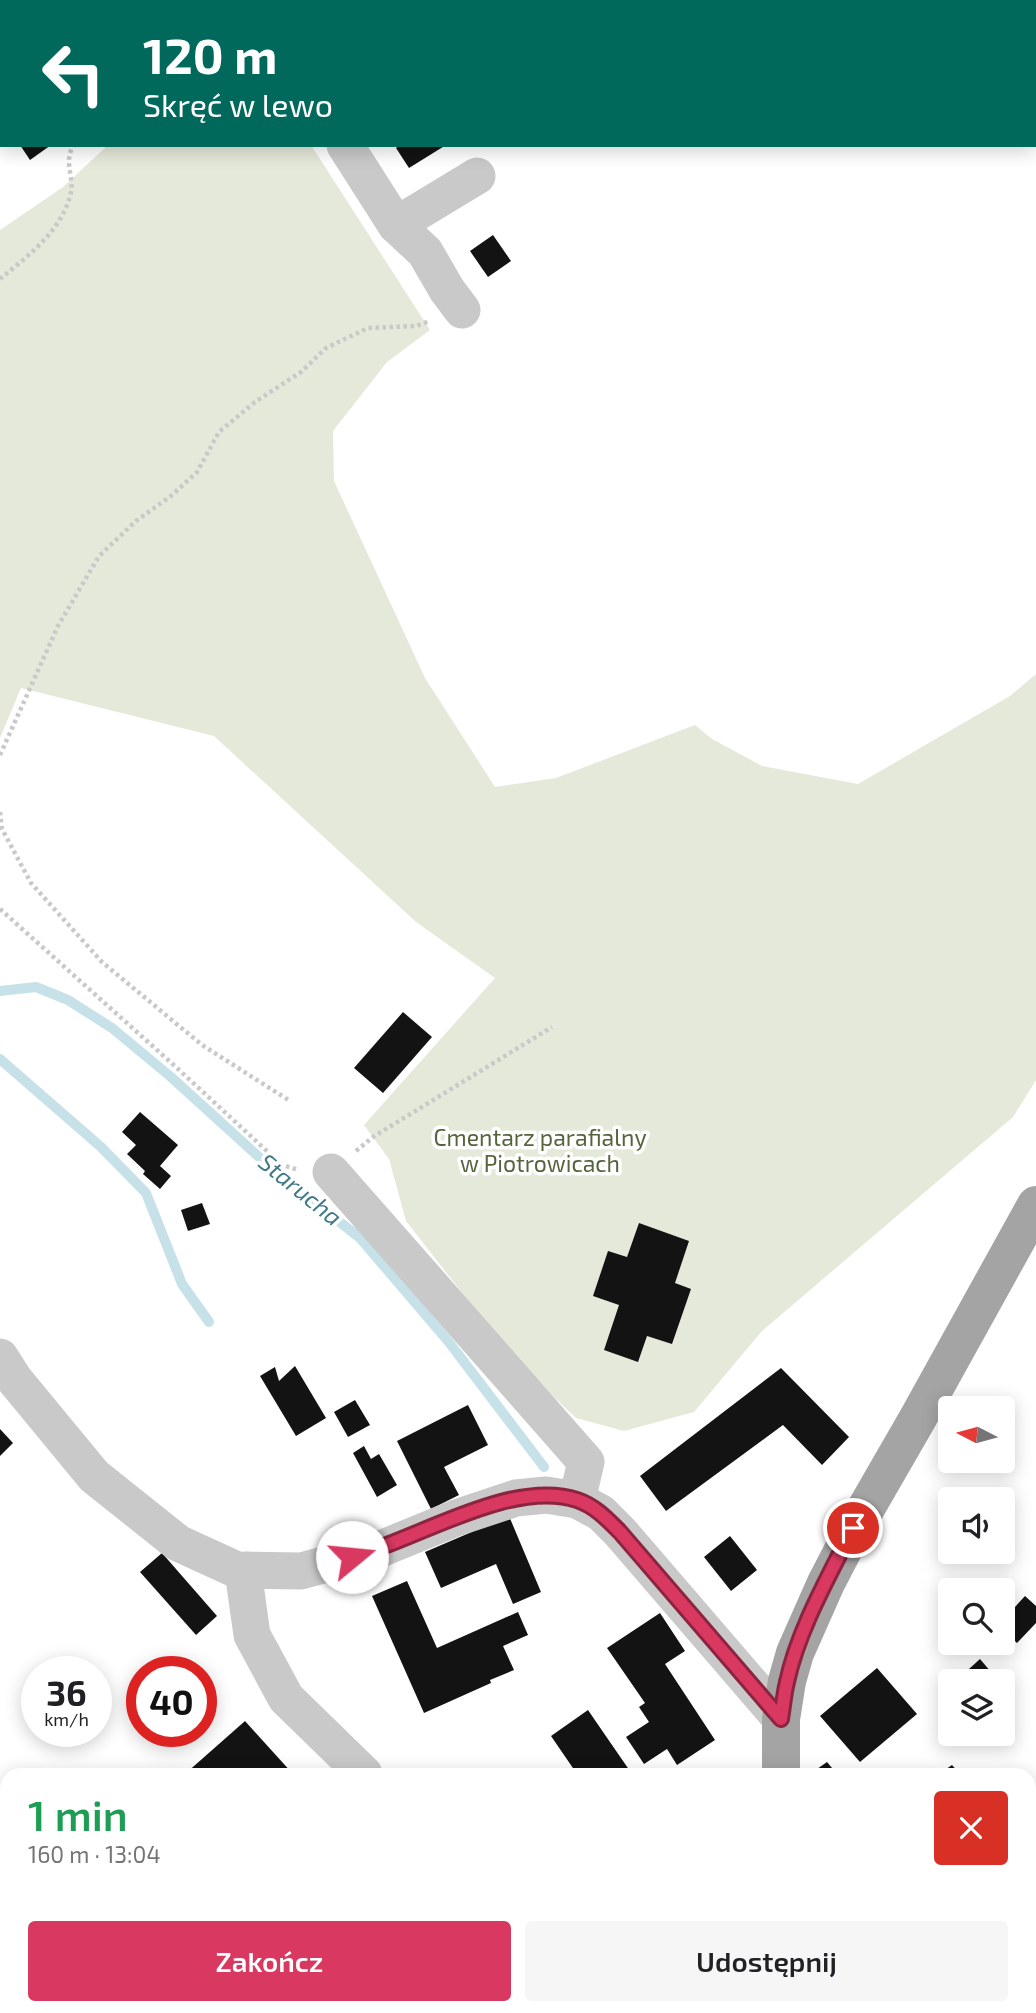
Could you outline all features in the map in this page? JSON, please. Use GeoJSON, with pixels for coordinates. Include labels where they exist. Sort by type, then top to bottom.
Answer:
{"type":"FeatureCollection","features":[{"type":"Feature","properties":{"kind":"main road"},"geometry":{"type":"LineString","coordinates":[[781,1768],[781,1719],[787,1681],[795,1653],[826,1583],[853,1528],[918,1418],[1036,1205]]}},
{"type":"Feature","properties":{"kind":"street"},"geometry":{"type":"LineString","coordinates":[[346,147],[396,225],[425,252],[454,300]]}},
{"type":"Feature","properties":{"kind":"street"},"geometry":{"type":"LineString","coordinates":[[396,225],[477,176]]}},
{"type":"Feature","properties":{"kind":"street"},"geometry":{"type":"LineString","coordinates":[[331,1172],[586,1462],[577,1500]]}},
{"type":"Feature","properties":{"kind":"street"},"geometry":{"type":"LineString","coordinates":[[0,1357],[14,1379],[94,1476],[178,1543],[237,1570],[301,1571],[378,1550],[516,1497],[547,1495],[577,1500],[601,1513],[620,1532],[781,1719]]}},
{"type":"Feature","properties":{"kind":"street"},"geometry":{"type":"LineString","coordinates":[[247,1570],[246,1585],[252,1635],[286,1698],[358,1768]]}},
{"type":"Feature","properties":{"kind":"path"},"geometry":{"type":"LineString","coordinates":[[0,279],[38,248],[65,211],[72,189],[67,166],[74,147]]}},
{"type":"Feature","properties":{"kind":"path"},"geometry":{"type":"LineString","coordinates":[[0,755],[58,626],[99,556],[136,521],[171,496],[197,472],[219,432],[255,402],[301,372],[326,348],[368,328],[416,326],[431,320],[454,300]]}},
{"type":"Feature","properties":{"kind":"path"},"geometry":{"type":"LineString","coordinates":[[0,813],[2,829],[31,883],[102,962],[202,1045],[290,1101]]}},
{"type":"Feature","properties":{"kind":"path"},"geometry":{"type":"LineString","coordinates":[[0,909],[282,1165],[301,1171],[331,1172],[373,1137],[552,1027]]}},
{"type":"Feature","properties":{"kind":"green space","name":"Cmentarz parafialny w Piotrowicach"},"geometry":{"type":"Polygon","coordinates":[[[106,147],[312,147],[430,330],[387,362],[333,431],[334,481],[425,678],[495,787],[556,778],[695,725],[712,739],[762,766],[858,784],[1010,696],[1036,674],[1036,1080],[1013,1117],[762,1331],[694,1412],[624,1431],[576,1418],[513,1358],[406,1221],[389,1159],[364,1125],[495,978],[416,922],[214,736],[21,688],[0,738],[0,230],[63,187],[106,147]]]}},
{"type":"Feature","properties":{"kind":"building"},"geometry":{"type":"Polygon","coordinates":[[[21,147],[48,147],[30,160],[21,147]]]}},
{"type":"Feature","properties":{"kind":"building"},"geometry":{"type":"Polygon","coordinates":[[[397,147],[443,147],[409,168],[397,147]]]}},
{"type":"Feature","properties":{"kind":"building"},"geometry":{"type":"Polygon","coordinates":[[[493,235],[511,261],[488,277],[470,251],[493,235]]]}},
{"type":"Feature","properties":{"kind":"building"},"geometry":{"type":"Polygon","coordinates":[[[403,1012],[432,1037],[383,1093],[354,1068],[403,1012]]]}},
{"type":"Feature","properties":{"kind":"building"},"geometry":{"type":"Polygon","coordinates":[[[140,1112],[178,1145],[160,1166],[171,1176],[160,1189],[127,1154],[136,1145],[122,1132],[140,1112]]]}},
{"type":"Feature","properties":{"kind":"building"},"geometry":{"type":"Polygon","coordinates":[[[202,1203],[210,1224],[188,1231],[181,1210],[202,1203]]]}},
{"type":"Feature","properties":{"kind":"building"},"geometry":{"type":"Polygon","coordinates":[[[639,1223],[689,1241],[675,1283],[691,1289],[672,1344],[647,1336],[638,1362],[604,1350],[619,1305],[593,1296],[608,1251],[627,1257],[639,1223]]]}},
{"type":"Feature","properties":{"kind":"building"},"geometry":{"type":"Polygon","coordinates":[[[295,1366],[326,1418],[296,1436],[260,1376],[275,1367],[279,1381],[295,1366]]]}},
{"type":"Feature","properties":{"kind":"building"},"geometry":{"type":"Polygon","coordinates":[[[781,1368],[849,1437],[822,1465],[783,1425],[666,1511],[640,1476],[781,1368]]]}},
{"type":"Feature","properties":{"kind":"building"},"geometry":{"type":"Polygon","coordinates":[[[355,1400],[370,1425],[348,1437],[334,1412],[355,1400]]]}},
{"type":"Feature","properties":{"kind":"building"},"geometry":{"type":"Polygon","coordinates":[[[468,1405],[488,1445],[444,1467],[459,1495],[431,1509],[397,1441],[468,1405]]]}},
{"type":"Feature","properties":{"kind":"building"},"geometry":{"type":"Polygon","coordinates":[[[0,1429],[13,1443],[0,1456],[0,1429]]]}},
{"type":"Feature","properties":{"kind":"building"},"geometry":{"type":"Polygon","coordinates":[[[364,1446],[371,1459],[379,1454],[397,1485],[377,1497],[353,1453],[364,1446]]]}},
{"type":"Feature","properties":{"kind":"building"},"geometry":{"type":"Polygon","coordinates":[[[509,1516],[541,1592],[513,1604],[496,1564],[441,1588],[425,1552],[509,1516]]]}},
{"type":"Feature","properties":{"kind":"building"},"geometry":{"type":"Polygon","coordinates":[[[730,1536],[757,1570],[731,1591],[704,1557],[730,1536]]]}},
{"type":"Feature","properties":{"kind":"building"},"geometry":{"type":"Polygon","coordinates":[[[162,1553],[217,1616],[196,1635],[140,1572],[162,1553]]]}},
{"type":"Feature","properties":{"kind":"building"},"geometry":{"type":"Polygon","coordinates":[[[407,1581],[437,1648],[518,1612],[528,1635],[503,1646],[514,1670],[424,1713],[372,1596],[407,1581]]]}},
{"type":"Feature","properties":{"kind":"building"},"geometry":{"type":"Polygon","coordinates":[[[1025,1596],[1036,1606],[1036,1623],[1017,1643],[1015,1641],[1015,1607],[1025,1596]]]}},
{"type":"Feature","properties":{"kind":"building"},"geometry":{"type":"Polygon","coordinates":[[[660,1613],[685,1651],[665,1664],[715,1740],[677,1765],[667,1749],[644,1764],[626,1737],[649,1722],[639,1707],[645,1703],[607,1648],[660,1613]]]}},
{"type":"Feature","properties":{"kind":"building"},"geometry":{"type":"Polygon","coordinates":[[[980,1659],[988,1669],[969,1669],[980,1659]]]}},
{"type":"Feature","properties":{"kind":"building"},"geometry":{"type":"Polygon","coordinates":[[[877,1668],[917,1714],[860,1762],[820,1716],[877,1668]]]}},
{"type":"Feature","properties":{"kind":"building"},"geometry":{"type":"Polygon","coordinates":[[[588,1710],[628,1768],[573,1768],[551,1736],[588,1710]]]}},
{"type":"Feature","properties":{"kind":"building"},"geometry":{"type":"Polygon","coordinates":[[[245,1721],[288,1768],[192,1768],[245,1721]]]}},
{"type":"Feature","properties":{"kind":"building"},"geometry":{"type":"Polygon","coordinates":[[[827,1762],[832,1768],[818,1768],[827,1762]]]}},
{"type":"Feature","properties":{"kind":"waterway","name":"Starucha"},"geometry":{"type":"LineString","coordinates":[[0,991],[36,987],[68,1000],[112,1028],[171,1077],[270,1167],[360,1238],[448,1341],[544,1467]]}},
{"type":"Feature","properties":{"kind":"waterway"},"geometry":{"type":"LineString","coordinates":[[0,1059],[101,1147],[146,1193],[182,1284],[209,1322]]}},
{"type":"Feature","properties":{"kind":"route"},"geometry":{"type":"LineString","coordinates":[[352,1557],[378,1550],[516,1497],[547,1495],[577,1500],[601,1513],[620,1532],[781,1719],[795,1653],[853,1528]]}}]}
